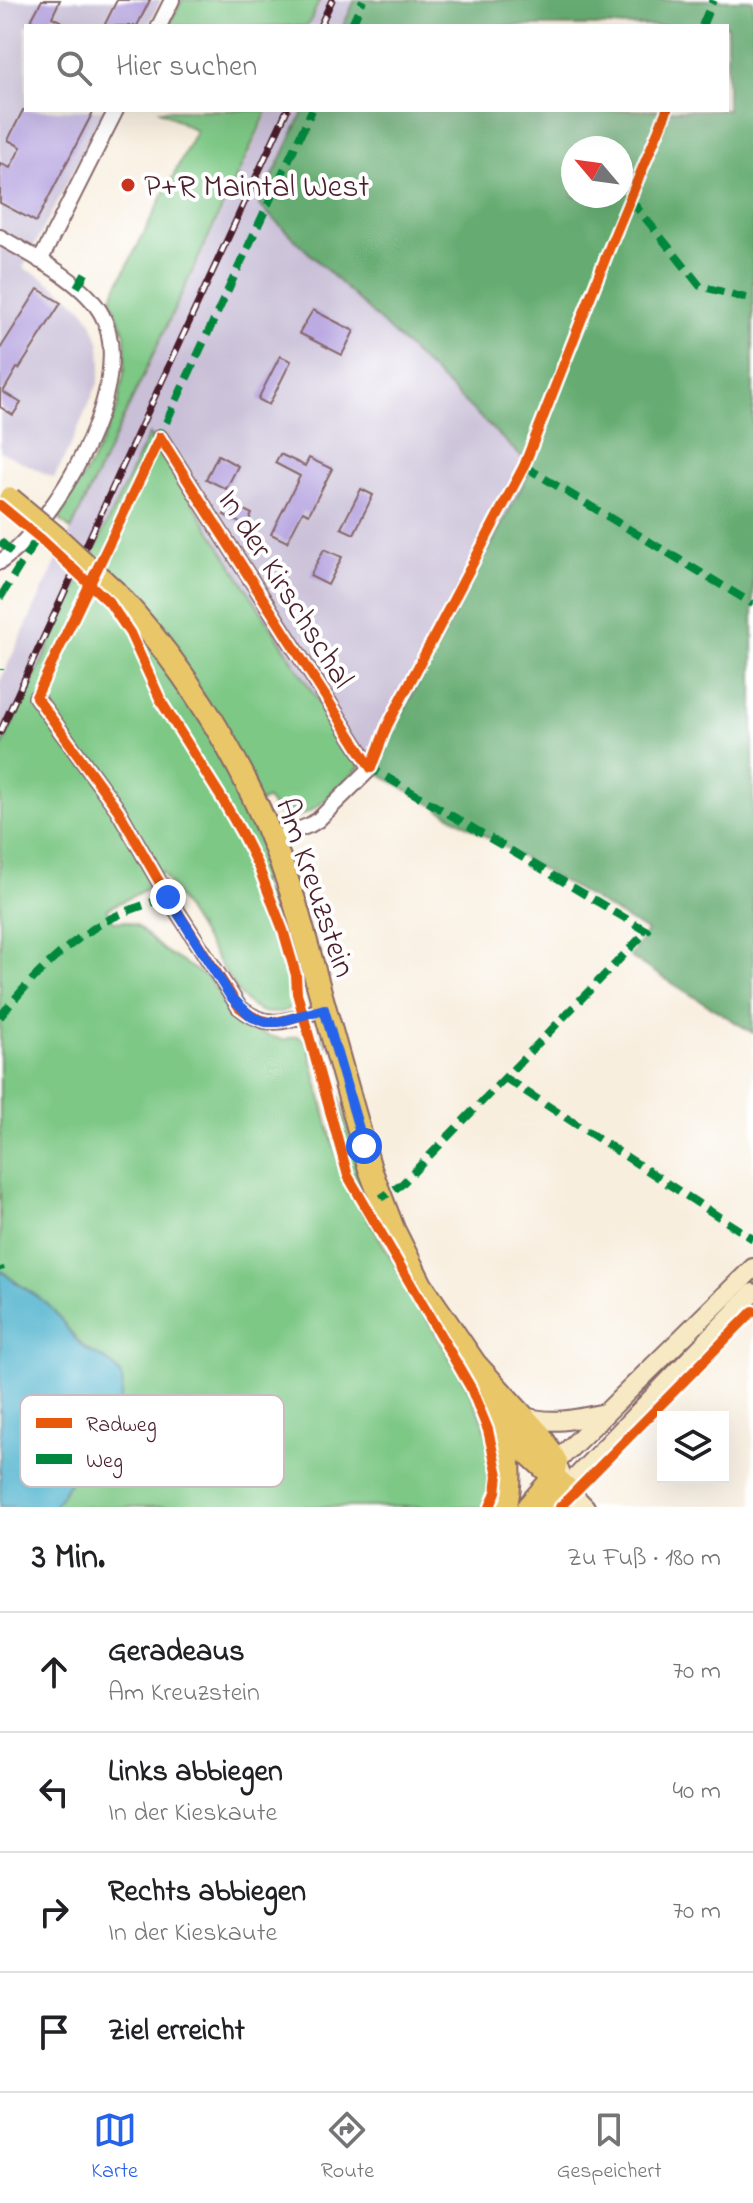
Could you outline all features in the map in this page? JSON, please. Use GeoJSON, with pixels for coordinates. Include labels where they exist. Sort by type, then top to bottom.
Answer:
{"type":"FeatureCollection","features":[{"type":"Feature","properties":{"kind":"main road","name":"Am Kreuzstein"},"geometry":{"type":"LineString","coordinates":[[5,495],[58,539],[142,622],[204,704],[235,758],[272,840],[295,903],[370,1169],[393,1229],[421,1285],[475,1364],[540,1435],[563,1483]]}},
{"type":"Feature","properties":{"kind":"main road"},"geometry":{"type":"LineString","coordinates":[[547,1507],[605,1413],[753,1268]]}},
{"type":"Feature","properties":{"kind":"main road"},"geometry":{"type":"LineString","coordinates":[[528,1507],[542,1493],[563,1483],[753,1293]]}},
{"type":"Feature","properties":{"kind":"main road","name":"Am Kreuzstein"},"geometry":{"type":"LineString","coordinates":[[475,1364],[500,1419],[510,1466],[505,1507]]}},
{"type":"Feature","properties":{"kind":"main road"},"geometry":{"type":"LineString","coordinates":[[525,1417],[556,1422],[605,1413]]}},
{"type":"Feature","properties":{"kind":"main road"},"geometry":{"type":"LineString","coordinates":[[500,1419],[527,1452],[563,1483]]}},
{"type":"Feature","properties":{"kind":"main road"},"geometry":{"type":"LineString","coordinates":[[512,1507],[563,1483]]}},
{"type":"Feature","properties":{"kind":"street"},"geometry":{"type":"LineString","coordinates":[[160,24],[172,0]]}},
{"type":"Feature","properties":{"kind":"street"},"geometry":{"type":"LineString","coordinates":[[40,261],[115,112]]}},
{"type":"Feature","properties":{"kind":"street"},"geometry":{"type":"LineString","coordinates":[[0,237],[84,292],[101,313],[109,336],[111,366],[108,388],[99,414],[69,481],[37,527],[0,562]]}},
{"type":"Feature","properties":{"kind":"street","name":"In der Kirschschal"},"geometry":{"type":"LineString","coordinates":[[160,437],[371,768],[318,820],[272,840]]}},
{"type":"Feature","properties":{"kind":"street"},"geometry":{"type":"LineString","coordinates":[[36,697],[118,810],[168,897],[239,1007],[252,1017],[266,1022],[279,1022],[324,1009]]}},
{"type":"Feature","properties":{"kind":"shaded area"},"geometry":{"type":"Polygon","coordinates":[[[0,0],[161,0],[149,24],[24,24],[24,112],[104,112],[23,268],[40,276],[85,311],[100,344],[101,365],[98,383],[54,478],[0,451],[0,0]]]}},
{"type":"Feature","properties":{"kind":"shaded area"},"geometry":{"type":"Polygon","coordinates":[[[322,0],[355,0],[344,24],[310,24],[322,0]]]}},
{"type":"Feature","properties":{"kind":"shaded area"},"geometry":{"type":"Polygon","coordinates":[[[269,112],[303,112],[259,205],[532,467],[373,770],[360,767],[149,434],[0,751],[0,681],[269,112]]]}},
{"type":"Feature","properties":{"kind":"green space"},"geometry":{"type":"Polygon","coordinates":[[[182,0],[320,0],[309,24],[170,24],[182,0]]]}},
{"type":"Feature","properties":{"kind":"green space"},"geometry":{"type":"Polygon","coordinates":[[[355,0],[753,0],[753,1033],[630,957],[647,931],[373,770],[532,467],[259,205],[303,112],[729,112],[729,24],[344,24],[355,0]]]}},
{"type":"Feature","properties":{"kind":"green space"},"geometry":{"type":"Polygon","coordinates":[[[163,112],[267,112],[71,530],[59,518],[95,456],[117,409],[125,368],[125,334],[111,298],[196,131],[163,112]]]}},
{"type":"Feature","properties":{"kind":"green space"},"geometry":{"type":"Polygon","coordinates":[[[149,434],[360,767],[326,800],[295,817],[283,816],[267,799],[248,809],[274,871],[304,970],[302,973],[292,933],[268,876],[261,882],[289,965],[292,983],[293,997],[286,1010],[262,1012],[244,1000],[162,872],[145,890],[107,909],[114,922],[125,921],[136,925],[163,950],[208,978],[235,1017],[246,1025],[259,1033],[284,1040],[297,1036],[307,1041],[331,1137],[346,1181],[469,1390],[487,1433],[493,1478],[484,1507],[54,1507],[67,1487],[284,1487],[284,1395],[120,1395],[121,1377],[112,1365],[83,1346],[46,1303],[0,1269],[0,751],[149,434]]]}},
{"type":"Feature","properties":{"kind":"green space"},"geometry":{"type":"Polygon","coordinates":[[[310,1032],[324,1039],[358,1168],[384,1232],[351,1175],[310,1032]]]}},
{"type":"Feature","properties":{"kind":"water"},"geometry":{"type":"Polygon","coordinates":[[[0,1269],[46,1303],[83,1347],[112,1365],[122,1380],[122,1392],[121,1395],[20,1395],[20,1487],[67,1487],[54,1507],[0,1507],[0,1269]]]}},
{"type":"Feature","properties":{"kind":"building"},"geometry":{"type":"Polygon","coordinates":[[[42,0],[60,0],[52,17],[66,24],[29,24],[42,0]]]}},
{"type":"Feature","properties":{"kind":"building"},"geometry":{"type":"Polygon","coordinates":[[[117,0],[150,0],[138,24],[105,24],[117,0]]]}},
{"type":"Feature","properties":{"kind":"building"},"geometry":{"type":"Polygon","coordinates":[[[23,110],[93,112],[36,222],[0,203],[0,163],[10,168],[21,147],[8,140],[23,110]]]}},
{"type":"Feature","properties":{"kind":"building"},"geometry":{"type":"Polygon","coordinates":[[[38,289],[61,303],[3,392],[21,403],[13,415],[0,407],[0,349],[38,289]]]}},
{"type":"Feature","properties":{"kind":"building"},"geometry":{"type":"Polygon","coordinates":[[[313,310],[354,331],[342,355],[299,333],[313,310]]]}},
{"type":"Feature","properties":{"kind":"building"},"geometry":{"type":"Polygon","coordinates":[[[280,356],[291,361],[269,405],[258,399],[280,356]]]}},
{"type":"Feature","properties":{"kind":"building"},"geometry":{"type":"Polygon","coordinates":[[[280,454],[305,466],[309,458],[332,469],[309,514],[303,511],[287,542],[271,534],[300,476],[275,463],[280,454]]]}},
{"type":"Feature","properties":{"kind":"building"},"geometry":{"type":"Polygon","coordinates":[[[218,455],[238,466],[226,489],[206,479],[218,455]]]}},
{"type":"Feature","properties":{"kind":"building"},"geometry":{"type":"Polygon","coordinates":[[[361,489],[373,495],[354,534],[341,528],[361,489]]]}},
{"type":"Feature","properties":{"kind":"building"},"geometry":{"type":"Polygon","coordinates":[[[230,503],[252,514],[246,526],[224,515],[230,503]]]}},
{"type":"Feature","properties":{"kind":"building"},"geometry":{"type":"Polygon","coordinates":[[[324,549],[342,557],[328,585],[310,576],[324,549]]]}},
{"type":"Feature","properties":{"kind":"railway"},"geometry":{"type":"LineString","coordinates":[[321,24],[332,0]]}},
{"type":"Feature","properties":{"kind":"railway"},"geometry":{"type":"LineString","coordinates":[[0,732],[286,112]]}},
{"type":"Feature","properties":{"kind":"marked path"},"geometry":{"type":"LineString","coordinates":[[352,24],[363,0]]}},
{"type":"Feature","properties":{"kind":"marked path"},"geometry":{"type":"LineString","coordinates":[[703,24],[713,0]]}},
{"type":"Feature","properties":{"kind":"marked path"},"geometry":{"type":"LineString","coordinates":[[156,444],[311,112]]}},
{"type":"Feature","properties":{"kind":"marked path"},"geometry":{"type":"LineString","coordinates":[[633,203],[700,286],[753,300]]}},
{"type":"Feature","properties":{"kind":"marked path"},"geometry":{"type":"LineString","coordinates":[[77,287],[89,267]]}},
{"type":"Feature","properties":{"kind":"marked path"},"geometry":{"type":"LineString","coordinates":[[524,466],[753,604]]}},
{"type":"Feature","properties":{"kind":"marked path"},"geometry":{"type":"LineString","coordinates":[[0,598],[39,532]]}},
{"type":"Feature","properties":{"kind":"marked path"},"geometry":{"type":"LineString","coordinates":[[0,541],[13,553]]}},
{"type":"Feature","properties":{"kind":"marked path"},"geometry":{"type":"LineString","coordinates":[[373,762],[371,768],[647,931],[401,1185],[381,1198]]}},
{"type":"Feature","properties":{"kind":"marked path"},"geometry":{"type":"LineString","coordinates":[[0,1017],[22,990],[75,941],[119,914],[168,897]]}},
{"type":"Feature","properties":{"kind":"marked path"},"geometry":{"type":"LineString","coordinates":[[505,1078],[753,1239]]}},
{"type":"Feature","properties":{"kind":"marked path"},"geometry":{"type":"LineString","coordinates":[[0,1267],[1,1271]]}},
{"type":"Feature","properties":{"kind":"cycle path"},"geometry":{"type":"LineString","coordinates":[[371,768],[387,726],[524,466],[666,112]]}},
{"type":"Feature","properties":{"kind":"cycle path"},"geometry":{"type":"LineString","coordinates":[[160,437],[36,697],[118,810],[168,897],[239,1007],[255,1018],[270,1022],[303,1015]]}},
{"type":"Feature","properties":{"kind":"cycle path"},"geometry":{"type":"LineString","coordinates":[[160,437],[371,768]]}},
{"type":"Feature","properties":{"kind":"cycle path"},"geometry":{"type":"LineString","coordinates":[[0,505],[109,602],[130,633],[162,703],[221,797],[258,866],[283,930],[296,975],[297,993],[348,1176],[471,1388],[488,1430],[498,1475],[490,1507]]}},
{"type":"Feature","properties":{"kind":"cycle path"},"geometry":{"type":"LineString","coordinates":[[560,1507],[753,1311]]}},
{"type":"Feature","properties":{"kind":"place","name":"P+R Maintal West"},"geometry":{"type":"Point","coordinates":[128,185]}},
{"type":"Feature","properties":{"kind":"route"},"geometry":{"type":"LineString","coordinates":[[168,897],[231,997],[252,1017],[279,1022],[324,1009],[364,1146]]}}]}
